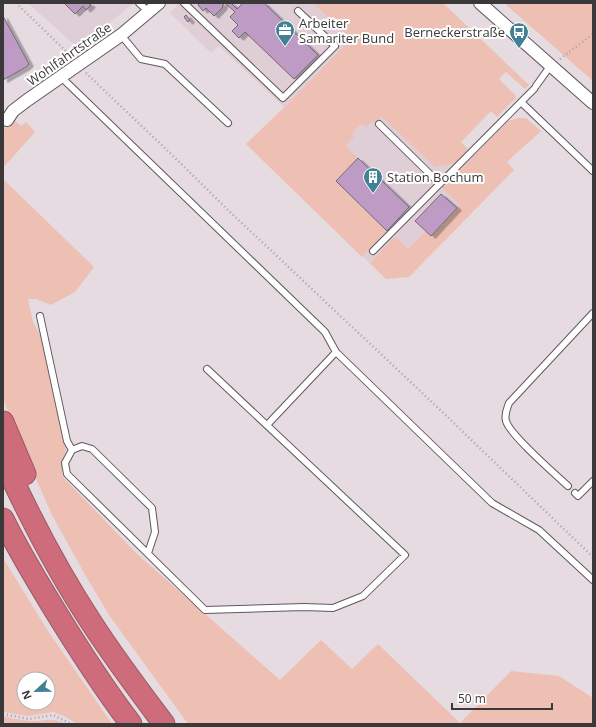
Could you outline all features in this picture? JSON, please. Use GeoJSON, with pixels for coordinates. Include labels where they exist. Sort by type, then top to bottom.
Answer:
{"type":"FeatureCollection","features":[{"type":"Feature","properties":{"kind":"highway"},"geometry":{"type":"LineString","coordinates":[[3,422],[47,527],[53,559]]}},
{"type":"Feature","properties":{"kind":"highway"},"geometry":{"type":"LineString","coordinates":[[3,459],[21,499],[53,559],[93,624],[164,724]]}},
{"type":"Feature","properties":{"kind":"highway"},"geometry":{"type":"LineString","coordinates":[[3,518],[30,571],[70,637],[131,724]]}},
{"type":"Feature","properties":{"kind":"street","name":"Wohlfahrtstraße"},"geometry":{"type":"LineString","coordinates":[[7,120],[18,108],[78,64],[121,35],[158,3]]}},
{"type":"Feature","properties":{"kind":"street"},"geometry":{"type":"LineString","coordinates":[[480,3],[593,103]]}},
{"type":"Feature","properties":{"kind":"lane"},"geometry":{"type":"LineString","coordinates":[[140,3],[149,12]]}},
{"type":"Feature","properties":{"kind":"lane"},"geometry":{"type":"LineString","coordinates":[[184,3],[283,98],[335,46],[298,11]]}},
{"type":"Feature","properties":{"kind":"lane"},"geometry":{"type":"LineString","coordinates":[[121,35],[141,58],[165,64],[228,123]]}},
{"type":"Feature","properties":{"kind":"lane"},"geometry":{"type":"LineString","coordinates":[[373,251],[521,102],[551,66]]}},
{"type":"Feature","properties":{"kind":"lane"},"geometry":{"type":"LineString","coordinates":[[61,77],[325,332],[336,352],[492,503],[539,530],[593,580]]}},
{"type":"Feature","properties":{"kind":"lane"},"geometry":{"type":"LineString","coordinates":[[521,102],[593,171]]}},
{"type":"Feature","properties":{"kind":"lane"},"geometry":{"type":"LineString","coordinates":[[379,124],[440,184]]}},
{"type":"Feature","properties":{"kind":"lane"},"geometry":{"type":"LineString","coordinates":[[568,486],[513,433],[506,422],[505,414],[510,403],[593,313]]}},
{"type":"Feature","properties":{"kind":"lane"},"geometry":{"type":"LineString","coordinates":[[40,316],[67,441],[72,450]]}},
{"type":"Feature","properties":{"kind":"lane"},"geometry":{"type":"LineString","coordinates":[[267,425],[336,352]]}},
{"type":"Feature","properties":{"kind":"lane"},"geometry":{"type":"LineString","coordinates":[[148,553],[154,532],[152,508],[92,449],[82,446],[72,450],[65,463],[67,474],[205,610],[304,607],[333,608],[362,596],[404,555],[207,369]]}},
{"type":"Feature","properties":{"kind":"lane"},"geometry":{"type":"LineString","coordinates":[[575,493],[578,496],[593,481]]}},
{"type":"Feature","properties":{"kind":"path"},"geometry":{"type":"LineString","coordinates":[[16,3],[64,49]]}},
{"type":"Feature","properties":{"kind":"path"},"geometry":{"type":"LineString","coordinates":[[551,66],[593,34]]}},
{"type":"Feature","properties":{"kind":"path"},"geometry":{"type":"LineString","coordinates":[[78,64],[234,217],[429,399],[593,557]]}},
{"type":"Feature","properties":{"kind":"path"},"geometry":{"type":"LineString","coordinates":[[3,714],[28,719],[53,715],[71,724]]}},
{"type":"Feature","properties":{"kind":"shaded area"},"geometry":{"type":"Polygon","coordinates":[[[28,3],[134,3],[78,48],[28,3]]]}},
{"type":"Feature","properties":{"kind":"shaded area"},"geometry":{"type":"Polygon","coordinates":[[[179,3],[313,3],[351,39],[328,63],[352,40],[502,181],[386,279],[246,144],[284,107],[219,46],[211,53],[170,13],[179,3]]]}},
{"type":"Feature","properties":{"kind":"shaded area"},"geometry":{"type":"Polygon","coordinates":[[[313,3],[443,3],[529,85],[525,89],[506,72],[499,79],[515,95],[516,98],[497,117],[491,111],[461,142],[468,149],[455,163],[435,167],[381,116],[374,123],[372,122],[366,127],[361,124],[351,134],[354,137],[345,146],[358,158],[336,181],[387,231],[362,257],[246,144],[284,108],[351,39],[313,3]]]}},
{"type":"Feature","properties":{"kind":"shaded area"},"geometry":{"type":"Polygon","coordinates":[[[504,3],[593,3],[593,81],[504,3]]]}},
{"type":"Feature","properties":{"kind":"shaded area"},"geometry":{"type":"Polygon","coordinates":[[[518,118],[526,118],[541,131],[507,162],[514,170],[409,277],[386,279],[370,263],[392,239],[397,238],[408,249],[426,231],[431,235],[460,205],[442,188],[508,121],[518,118]]]}},
{"type":"Feature","properties":{"kind":"shaded area"},"geometry":{"type":"Polygon","coordinates":[[[14,120],[21,126],[26,122],[35,132],[3,168],[3,130],[14,120]]]}},
{"type":"Feature","properties":{"kind":"shaded area"},"geometry":{"type":"Polygon","coordinates":[[[3,179],[94,267],[75,292],[51,305],[36,299],[28,299],[33,322],[41,336],[66,450],[62,464],[62,476],[137,554],[280,680],[321,640],[352,669],[378,644],[460,723],[511,671],[559,676],[593,698],[593,724],[188,724],[109,615],[84,573],[52,515],[17,436],[3,398],[3,179]]]}},
{"type":"Feature","properties":{"kind":"shaded area"},"geometry":{"type":"Polygon","coordinates":[[[3,558],[48,631],[112,724],[77,724],[64,716],[53,712],[29,716],[3,712],[3,558]]]}},
{"type":"Feature","properties":{"kind":"shaded area"},"geometry":{"type":"Polygon","coordinates":[[[3,716],[29,721],[55,720],[66,724],[3,724],[3,716]]]}},
{"type":"Feature","properties":{"kind":"building"},"geometry":{"type":"Polygon","coordinates":[[[64,3],[88,3],[91,5],[86,10],[83,6],[75,14],[64,3]]]}},
{"type":"Feature","properties":{"kind":"building"},"geometry":{"type":"Polygon","coordinates":[[[200,3],[225,3],[214,16],[206,8],[203,11],[198,5],[200,3]]]}},
{"type":"Feature","properties":{"kind":"building","name":"Arbeiter Samariter Bund"},"geometry":{"type":"Polygon","coordinates":[[[225,3],[231,3],[237,9],[243,3],[264,3],[318,55],[294,79],[245,32],[239,38],[232,31],[238,25],[230,17],[235,12],[225,3]]]}},
{"type":"Feature","properties":{"kind":"building"},"geometry":{"type":"Polygon","coordinates":[[[186,15],[190,20],[188,22],[184,17],[186,15]]]}},
{"type":"Feature","properties":{"kind":"building"},"geometry":{"type":"Polygon","coordinates":[[[3,16],[29,64],[3,80],[3,16]]]}},
{"type":"Feature","properties":{"kind":"building","name":"Station Bochum"},"geometry":{"type":"Polygon","coordinates":[[[358,158],[409,207],[387,231],[336,181],[358,158]]]}},
{"type":"Feature","properties":{"kind":"building"},"geometry":{"type":"Polygon","coordinates":[[[441,194],[457,208],[431,236],[415,221],[441,194]]]}},
{"type":"Feature","properties":{"kind":"place","name":"Arbeiter Samariter Bund"},"geometry":{"type":"Point","coordinates":[285,47]}},
{"type":"Feature","properties":{"kind":"place","name":"Berneckerstraße"},"geometry":{"type":"Point","coordinates":[519,49]}},
{"type":"Feature","properties":{"kind":"place","name":"Station Bochum"},"geometry":{"type":"Point","coordinates":[373,194]}}]}
